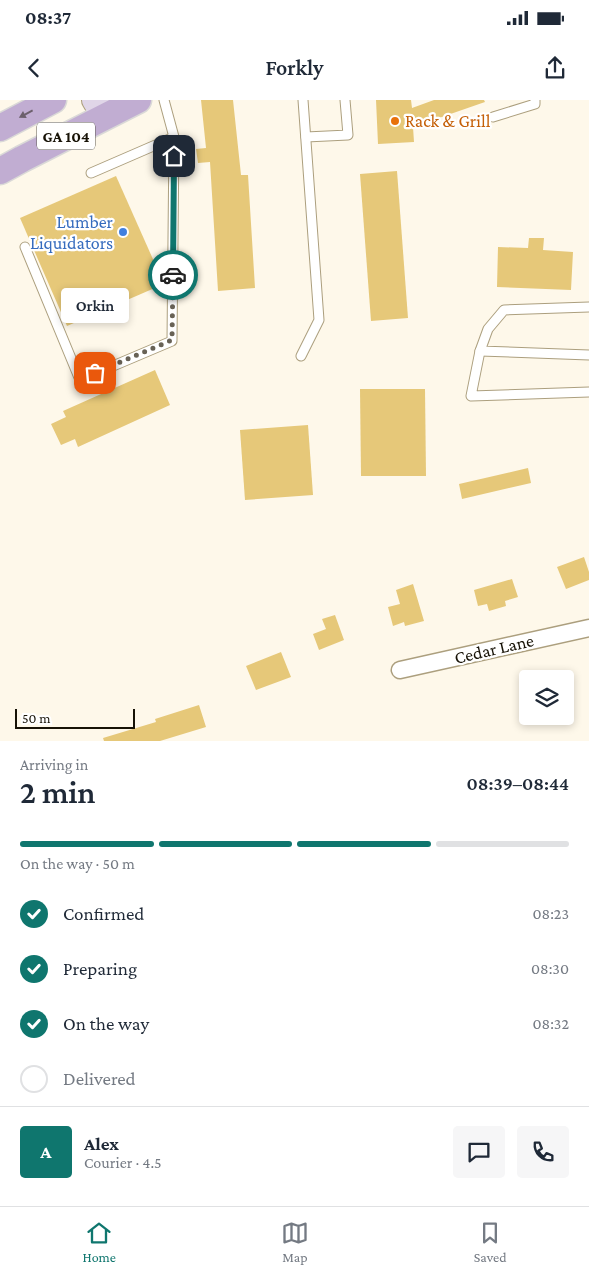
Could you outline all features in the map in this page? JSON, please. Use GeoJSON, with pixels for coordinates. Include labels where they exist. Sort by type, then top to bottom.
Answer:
{"type":"FeatureCollection","features":[{"type":"Feature","properties":{"kind":"main road","name":"GA 104"},"geometry":{"type":"LineString","coordinates":[[0,128],[53,100]]}},
{"type":"Feature","properties":{"kind":"main road","name":"GA 104"},"geometry":{"type":"LineString","coordinates":[[0,171],[99,108],[134,101]]}},
{"type":"Feature","properties":{"kind":"street","name":"Cedar Lane"},"geometry":{"type":"LineString","coordinates":[[400,670],[589,628]]}},
{"type":"Feature","properties":{"kind":"lane"},"geometry":{"type":"LineString","coordinates":[[25,247],[80,380],[172,340],[174,137],[164,100]]}},
{"type":"Feature","properties":{"kind":"lane"},"geometry":{"type":"LineString","coordinates":[[301,356],[319,320],[303,100]]}},
{"type":"Feature","properties":{"kind":"lane"},"geometry":{"type":"LineString","coordinates":[[306,137],[348,135],[345,100]]}},
{"type":"Feature","properties":{"kind":"lane"},"geometry":{"type":"LineString","coordinates":[[493,117],[535,104],[535,100]]}},
{"type":"Feature","properties":{"kind":"lane"},"geometry":{"type":"LineString","coordinates":[[91,174],[174,137]]}},
{"type":"Feature","properties":{"kind":"lane"},"geometry":{"type":"LineString","coordinates":[[589,307],[504,310],[488,329],[480,351],[471,396],[589,392]]}},
{"type":"Feature","properties":{"kind":"lane"},"geometry":{"type":"LineString","coordinates":[[480,351],[589,355]]}},
{"type":"Feature","properties":{"kind":"building"},"geometry":{"type":"Polygon","coordinates":[[[201,100],[233,100],[241,175],[248,175],[255,288],[218,291],[210,162],[198,163],[196,149],[206,148],[201,100]]]}},
{"type":"Feature","properties":{"kind":"building","name":"Rack & Grill"},"geometry":{"type":"Polygon","coordinates":[[[376,100],[411,100],[412,108],[434,100],[484,100],[485,102],[413,127],[414,142],[378,144],[376,100]]]}},
{"type":"Feature","properties":{"kind":"building"},"geometry":{"type":"Polygon","coordinates":[[[397,171],[408,318],[371,321],[360,174],[397,171]]]}},
{"type":"Feature","properties":{"kind":"building"},"geometry":{"type":"Polygon","coordinates":[[[116,176],[164,284],[67,326],[20,218],[116,176]]]}},
{"type":"Feature","properties":{"kind":"building"},"geometry":{"type":"Polygon","coordinates":[[[529,238],[544,238],[543,250],[573,252],[571,290],[497,287],[498,247],[528,248],[529,238]]]}},
{"type":"Feature","properties":{"kind":"building"},"geometry":{"type":"Polygon","coordinates":[[[155,370],[170,405],[78,447],[75,439],[61,445],[51,424],[66,417],[63,411],[155,370]]]}},
{"type":"Feature","properties":{"kind":"building"},"geometry":{"type":"Polygon","coordinates":[[[360,389],[425,389],[426,476],[361,476],[360,389]]]}},
{"type":"Feature","properties":{"kind":"building"},"geometry":{"type":"Polygon","coordinates":[[[308,425],[313,495],[245,500],[240,430],[308,425]]]}},
{"type":"Feature","properties":{"kind":"building"},"geometry":{"type":"Polygon","coordinates":[[[528,468],[531,483],[462,499],[459,484],[528,468]]]}},
{"type":"Feature","properties":{"kind":"building"},"geometry":{"type":"Polygon","coordinates":[[[584,557],[589,572],[589,580],[566,589],[557,567],[584,557]]]}},
{"type":"Feature","properties":{"kind":"building"},"geometry":{"type":"Polygon","coordinates":[[[512,579],[518,597],[505,601],[506,606],[489,611],[487,604],[478,606],[474,590],[512,579]]]}},
{"type":"Feature","properties":{"kind":"building"},"geometry":{"type":"Polygon","coordinates":[[[413,584],[424,621],[405,626],[404,622],[393,626],[388,607],[400,604],[396,590],[413,584]]]}},
{"type":"Feature","properties":{"kind":"building"},"geometry":{"type":"Polygon","coordinates":[[[335,615],[344,640],[319,650],[313,634],[326,629],[322,619],[335,615]]]}},
{"type":"Feature","properties":{"kind":"building"},"geometry":{"type":"Polygon","coordinates":[[[281,652],[291,677],[256,690],[246,666],[281,652]]]}},
{"type":"Feature","properties":{"kind":"building"},"geometry":{"type":"Polygon","coordinates":[[[199,705],[206,727],[160,741],[104,741],[103,738],[156,722],[155,719],[199,705]]]}},
{"type":"Feature","properties":{"kind":"way so far"},"geometry":{"type":"LineString","coordinates":[[95,373],[172,340],[173,275]]}},
{"type":"Feature","properties":{"kind":"place","name":"Rack & Grill"},"geometry":{"type":"Point","coordinates":[395,121]}},
{"type":"Feature","properties":{"kind":"place","name":"Lumber Liquidators"},"geometry":{"type":"Point","coordinates":[123,232]}},
{"type":"Feature","properties":{"kind":"place","name":"Orkin"},"geometry":{"type":"Point","coordinates":[95,373]}},
{"type":"Feature","properties":{"kind":"route"},"geometry":{"type":"LineString","coordinates":[[173,275],[174,156]]}}]}
